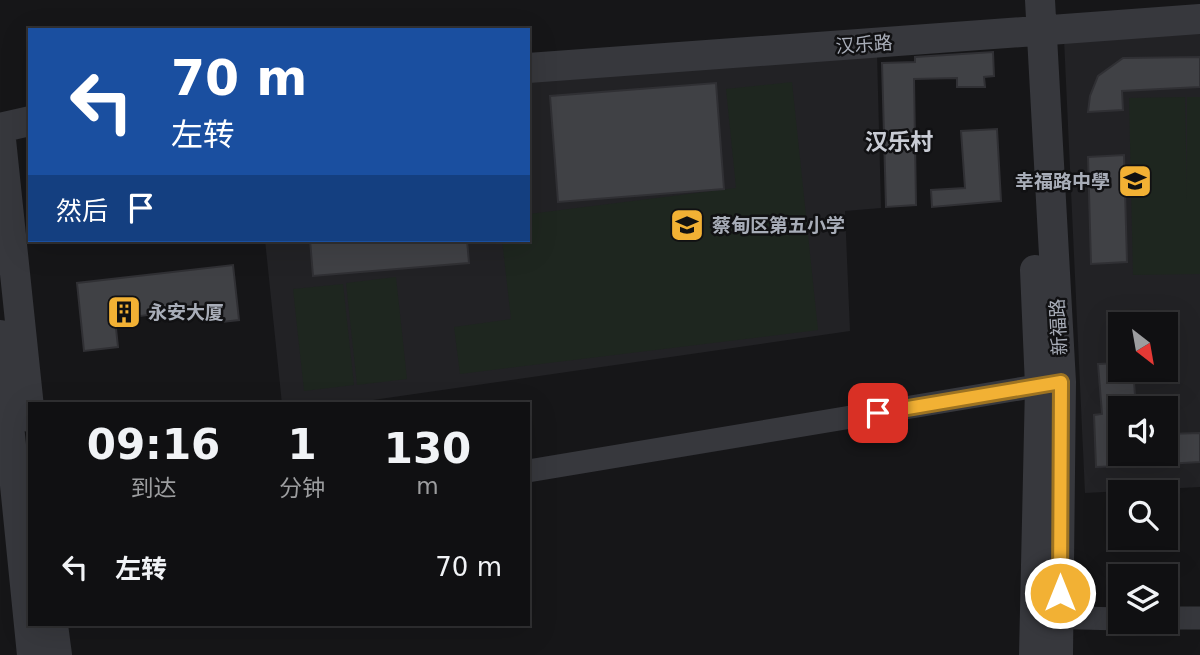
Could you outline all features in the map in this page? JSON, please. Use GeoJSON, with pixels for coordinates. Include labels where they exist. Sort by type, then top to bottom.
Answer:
{"type":"FeatureCollection","features":[{"type":"Feature","properties":{"kind":"street","name":"新福路"},"geometry":{"type":"LineString","coordinates":[[1022,0],[1033,32]]}},
{"type":"Feature","properties":{"kind":"street","name":"新福路"},"geometry":{"type":"LineString","coordinates":[[1040,0],[1033,32],[1051,384],[1047,618],[1058,655]]}},
{"type":"Feature","properties":{"kind":"street","name":"汉乐路"},"geometry":{"type":"LineString","coordinates":[[530,68],[1200,19]]}},
{"type":"Feature","properties":{"kind":"street"},"geometry":{"type":"LineString","coordinates":[[28,122],[0,129],[28,402]]}},
{"type":"Feature","properties":{"kind":"street"},"geometry":{"type":"LineString","coordinates":[[0,335],[28,615]]}},
{"type":"Feature","properties":{"kind":"street"},"geometry":{"type":"LineString","coordinates":[[530,471],[1051,384]]}},
{"type":"Feature","properties":{"kind":"street","name":"新福路"},"geometry":{"type":"LineString","coordinates":[[1034,655],[1047,618]]}},
{"type":"Feature","properties":{"kind":"street"},"geometry":{"type":"LineString","coordinates":[[1047,618],[1108,619]]}},
{"type":"Feature","properties":{"kind":"street"},"geometry":{"type":"LineString","coordinates":[[1178,618],[1200,618]]}},
{"type":"Feature","properties":{"kind":"street"},"geometry":{"type":"LineString","coordinates":[[29,626],[32,655]]}},
{"type":"Feature","properties":{"kind":"street"},"geometry":{"type":"LineString","coordinates":[[53,626],[57,655]]}},
{"type":"Feature","properties":{"kind":"shaded area","name":"幸福路中學"},"geometry":{"type":"Polygon","coordinates":[[[1200,32],[1200,487],[1178,488],[1178,480],[1108,480],[1108,492],[1085,493],[1064,39],[1200,32]]]}},
{"type":"Feature","properties":{"kind":"shaded area","name":"蔡甸区第五小学"},"geometry":{"type":"Polygon","coordinates":[[[877,53],[881,208],[845,211],[850,331],[359,402],[282,402],[265,242],[530,242],[530,78],[877,53]]]}},
{"type":"Feature","properties":{"kind":"shaded area"},"geometry":{"type":"Polygon","coordinates":[[[792,82],[818,330],[460,374],[454,327],[511,319],[502,242],[530,242],[530,214],[736,188],[726,89],[792,82]]]}},
{"type":"Feature","properties":{"kind":"shaded area"},"geometry":{"type":"Polygon","coordinates":[[[1185,97],[1187,201],[1187,97],[1200,97],[1200,274],[1133,275],[1129,98],[1185,97]]]}},
{"type":"Feature","properties":{"kind":"shaded area"},"geometry":{"type":"Polygon","coordinates":[[[396,277],[407,379],[357,385],[346,283],[396,277]]]}},
{"type":"Feature","properties":{"kind":"shaded area"},"geometry":{"type":"Polygon","coordinates":[[[343,284],[354,385],[304,391],[293,289],[343,284]]]}},
{"type":"Feature","properties":{"kind":"building"},"geometry":{"type":"Polygon","coordinates":[[[993,52],[994,76],[984,77],[985,87],[957,87],[957,78],[914,79],[916,205],[886,207],[882,63],[915,62],[915,57],[993,52]]]}},
{"type":"Feature","properties":{"kind":"building"},"geometry":{"type":"Polygon","coordinates":[[[1200,57],[1200,87],[1122,91],[1123,110],[1088,112],[1090,96],[1098,76],[1123,58],[1200,57]]]}},
{"type":"Feature","properties":{"kind":"building"},"geometry":{"type":"Polygon","coordinates":[[[716,83],[724,189],[558,202],[550,96],[716,83]]]}},
{"type":"Feature","properties":{"kind":"building"},"geometry":{"type":"Polygon","coordinates":[[[997,129],[1001,201],[932,207],[931,190],[965,188],[961,131],[997,129]]]}},
{"type":"Feature","properties":{"kind":"building"},"geometry":{"type":"Polygon","coordinates":[[[1124,155],[1127,262],[1091,264],[1088,157],[1124,155]]]}},
{"type":"Feature","properties":{"kind":"building"},"geometry":{"type":"Polygon","coordinates":[[[310,242],[467,242],[469,263],[313,276],[310,242]]]}},
{"type":"Feature","properties":{"kind":"building","name":"永安大厦"},"geometry":{"type":"Polygon","coordinates":[[[233,265],[239,320],[222,322],[220,306],[115,319],[118,347],[84,351],[77,283],[233,265]]]}},
{"type":"Feature","properties":{"kind":"building"},"geometry":{"type":"Polygon","coordinates":[[[1098,364],[1108,364],[1108,382],[1134,382],[1135,396],[1108,396],[1108,466],[1120,466],[1096,467],[1094,415],[1102,414],[1098,364]]]}},
{"type":"Feature","properties":{"kind":"building"},"geometry":{"type":"Polygon","coordinates":[[[1200,433],[1200,462],[1178,463],[1178,434],[1200,433]]]}},
{"type":"Feature","properties":{"kind":"place","name":"幸福路中學"},"geometry":{"type":"Point","coordinates":[1135,181]}},
{"type":"Feature","properties":{"kind":"place","name":"蔡甸区第五小学"},"geometry":{"type":"Point","coordinates":[687,225]}},
{"type":"Feature","properties":{"kind":"place","name":"永安大厦"},"geometry":{"type":"Point","coordinates":[124,312]}},
{"type":"Feature","properties":{"kind":"district","name":"汉乐村"},"geometry":{"type":"Point","coordinates":[899,142]}},
{"type":"Feature","properties":{"kind":"route"},"geometry":{"type":"LineString","coordinates":[[878,413],[1061,382],[1060,593]]}}]}
